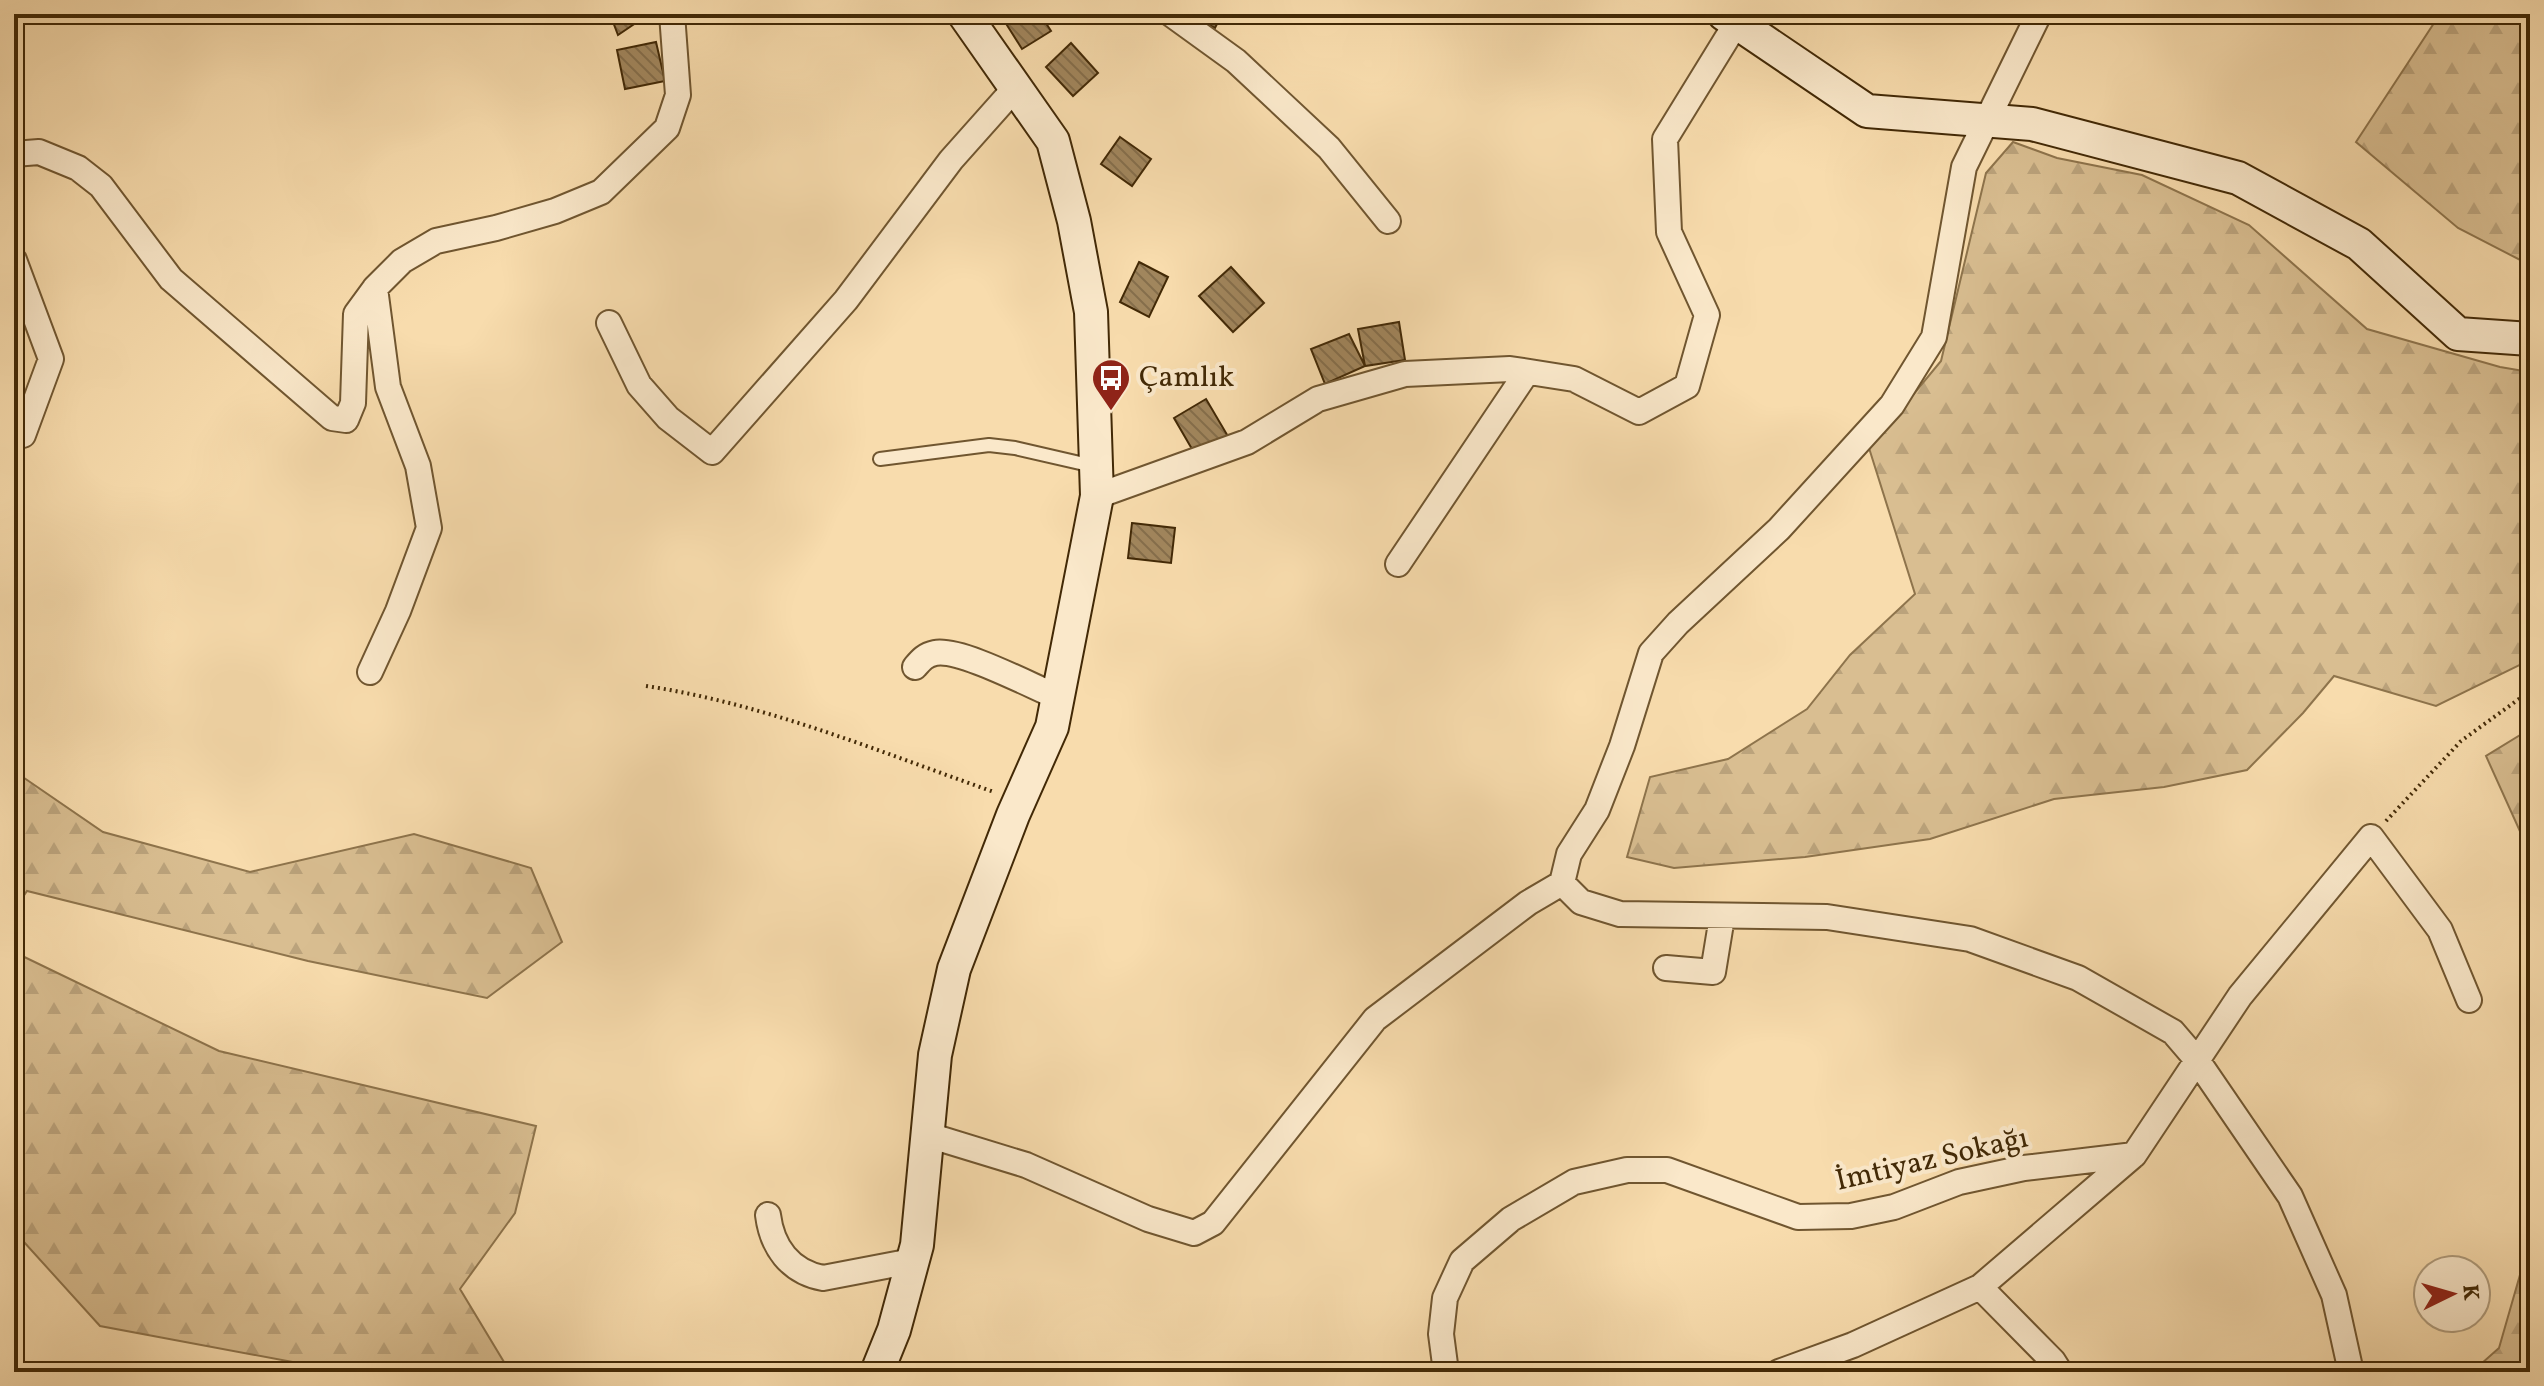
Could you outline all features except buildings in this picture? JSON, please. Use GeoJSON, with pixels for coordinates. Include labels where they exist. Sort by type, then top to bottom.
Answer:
{"type":"FeatureCollection","features":[{"type":"Feature","properties":{"kind":"street"},"geometry":{"type":"LineString","coordinates":[[14,154],[39,152],[78,168],[101,186],[171,279],[332,418],[346,420],[353,403],[356,314],[375,288],[402,261],[436,241],[555,211],[601,192],[667,128],[678,95],[672,14]]}},
{"type":"Feature","properties":{"kind":"street"},"geometry":{"type":"LineString","coordinates":[[877,1372],[894,1330],[917,1245],[935,1055],[954,969],[1019,801],[1052,727],[1096,481],[1091,312],[1074,221],[1053,141],[964,14]]}},
{"type":"Feature","properties":{"kind":"street"},"geometry":{"type":"LineString","coordinates":[[1171,14],[1236,61],[1329,148],[1388,221]]}},
{"type":"Feature","properties":{"kind":"street"},"geometry":{"type":"LineString","coordinates":[[928,1135],[1026,1165],[1148,1219],[1194,1233],[1213,1223],[1375,1019],[1528,903],[1562,883],[1569,854],[1597,810],[1622,746],[1651,653],[1678,623],[1779,529],[1892,405],[1934,337],[1964,167],[2039,14]]}},
{"type":"Feature","properties":{"kind":"street"},"geometry":{"type":"LineString","coordinates":[[1096,481],[1247,442],[1318,399],[1405,374],[1510,369],[1574,379],[1639,412],[1687,386],[1707,315],[1669,232],[1665,139],[1730,18],[1867,111],[2032,124],[2238,178],[2359,244],[2458,334],[2530,339]]}},
{"type":"Feature","properties":{"kind":"street"},"geometry":{"type":"LineString","coordinates":[[609,323],[639,385],[668,418],[712,452],[846,300],[951,160],[1016,87]]}},
{"type":"Feature","properties":{"kind":"street"},"geometry":{"type":"LineString","coordinates":[[14,260],[51,359],[23,435],[14,432]]}},
{"type":"Feature","properties":{"kind":"street"},"geometry":{"type":"LineString","coordinates":[[370,672],[398,611],[429,528],[418,466],[388,387],[375,288]]}},
{"type":"Feature","properties":{"kind":"street"},"geometry":{"type":"LineString","coordinates":[[1398,564],[1527,372]]}},
{"type":"Feature","properties":{"kind":"street"},"geometry":{"type":"LineString","coordinates":[[915,667],[923,657],[936,653],[956,654],[1058,697]]}},
{"type":"Feature","properties":{"kind":"street"},"geometry":{"type":"LineString","coordinates":[[1779,1372],[1853,1345],[1980,1287],[2134,1155],[2240,996],[2371,837],[2440,930],[2469,1000]]}},
{"type":"Feature","properties":{"kind":"street"},"geometry":{"type":"LineString","coordinates":[[1562,883],[1581,902],[1620,914],[1827,917],[1970,939],[2078,978],[2173,1032],[2197,1060],[2290,1196],[2334,1295],[2351,1372]]}},
{"type":"Feature","properties":{"kind":"street"},"geometry":{"type":"LineString","coordinates":[[1666,968],[1713,972],[1722,917]]}},
{"type":"Feature","properties":{"kind":"street","name":"İmtiyaz Sokağı"},"geometry":{"type":"LineString","coordinates":[[1446,1372],[1441,1334],[1445,1298],[1462,1261],[1511,1219],[1574,1182],[1627,1170],[1667,1170],[1798,1217],[1851,1216],[1894,1207],[1959,1182],[2024,1168],[2134,1155]]}},
{"type":"Feature","properties":{"kind":"street"},"geometry":{"type":"LineString","coordinates":[[768,1215],[770,1230],[789,1264],[810,1276],[823,1278],[912,1261]]}},
{"type":"Feature","properties":{"kind":"street"},"geometry":{"type":"LineString","coordinates":[[1980,1287],[2053,1361],[2060,1372]]}},
{"type":"Feature","properties":{"kind":"lane"},"geometry":{"type":"LineString","coordinates":[[880,459],[989,445],[1015,448],[1096,481]]}},
{"type":"Feature","properties":{"kind":"path"},"geometry":{"type":"LineString","coordinates":[[646,686],[696,694],[782,718],[1019,801]]}},
{"type":"Feature","properties":{"kind":"path"},"geometry":{"type":"LineString","coordinates":[[2371,837],[2461,741],[2530,691]]}},
{"type":"Feature","properties":{"kind":"green space"},"geometry":{"type":"Polygon","coordinates":[[[2440,14],[2530,14],[2530,265],[2458,228],[2356,142],[2440,14]]]}},
{"type":"Feature","properties":{"kind":"green space"},"geometry":{"type":"Polygon","coordinates":[[[2013,142],[2057,158],[2142,175],[2249,225],[2367,329],[2500,367],[2530,372],[2530,660],[2436,706],[2334,676],[2247,770],[2164,787],[2054,799],[1930,839],[1805,857],[1674,868],[1627,857],[1650,777],[1728,759],[1807,709],[1850,655],[1915,594],[1869,448],[1941,361],[1986,173],[2013,142]]]}},
{"type":"Feature","properties":{"kind":"green space"},"geometry":{"type":"Polygon","coordinates":[[[2530,729],[2530,847],[2486,756],[2530,729]]]}},
{"type":"Feature","properties":{"kind":"green space"},"geometry":{"type":"Polygon","coordinates":[[[14,771],[103,832],[250,872],[414,834],[531,868],[562,942],[487,998],[308,961],[27,891],[14,910],[14,771]]]}},
{"type":"Feature","properties":{"kind":"green space"},"geometry":{"type":"Polygon","coordinates":[[[14,952],[219,1051],[536,1126],[515,1213],[460,1289],[510,1372],[346,1372],[100,1326],[14,1231],[14,952]]]}},
{"type":"Feature","properties":{"kind":"green space"},"geometry":{"type":"Polygon","coordinates":[[[2530,1240],[2530,1372],[2472,1372],[2499,1348],[2530,1240]]]}},
{"type":"Feature","properties":{"kind":"place","name":"Çamlık"},"geometry":{"type":"Point","coordinates":[1111,412]}}]}
